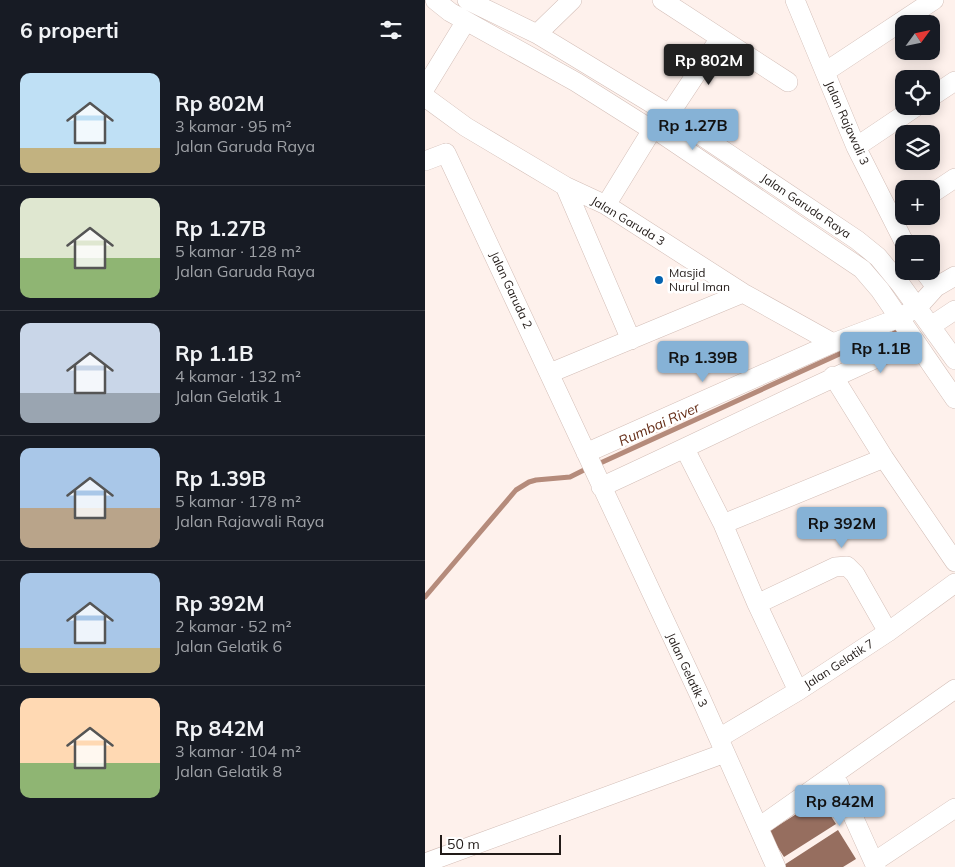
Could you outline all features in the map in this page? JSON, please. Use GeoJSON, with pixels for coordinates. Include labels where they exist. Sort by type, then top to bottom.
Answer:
{"type":"FeatureCollection","features":[{"type":"Feature","properties":{"kind":"street","name":"Jalan Garuda Raya"},"geometry":{"type":"LineString","coordinates":[[435,0],[450,12],[576,82],[656,131],[862,269],[880,290],[955,400]]}},
{"type":"Feature","properties":{"kind":"street","name":"Jalan Garuda Raya"},"geometry":{"type":"LineString","coordinates":[[467,0],[537,34],[669,114],[857,240],[878,257],[955,360]]}},
{"type":"Feature","properties":{"kind":"street"},"geometry":{"type":"LineString","coordinates":[[537,34],[573,0]]}},
{"type":"Feature","properties":{"kind":"street","name":"Jalan Rajawali 3"},"geometry":{"type":"LineString","coordinates":[[795,0],[856,147],[895,210]]}},
{"type":"Feature","properties":{"kind":"street"},"geometry":{"type":"LineString","coordinates":[[825,72],[934,0]]}},
{"type":"Feature","properties":{"kind":"street"},"geometry":{"type":"LineString","coordinates":[[670,2],[720,38],[788,82]]}},
{"type":"Feature","properties":{"kind":"street"},"geometry":{"type":"LineString","coordinates":[[425,88],[466,21]]}},
{"type":"Feature","properties":{"kind":"street"},"geometry":{"type":"LineString","coordinates":[[607,205],[720,38]]}},
{"type":"Feature","properties":{"kind":"street"},"geometry":{"type":"LineString","coordinates":[[940,91],[955,82]]}},
{"type":"Feature","properties":{"kind":"street","name":"Jalan Garuda 3"},"geometry":{"type":"LineString","coordinates":[[425,97],[466,127],[565,186],[607,205],[743,293],[833,343]]}},
{"type":"Feature","properties":{"kind":"street"},"geometry":{"type":"LineString","coordinates":[[856,147],[904,115]]}},
{"type":"Feature","properties":{"kind":"street"},"geometry":{"type":"LineString","coordinates":[[425,160],[446,153],[466,127]]}},
{"type":"Feature","properties":{"kind":"street","name":"Jalan Garuda 2"},"geometry":{"type":"LineString","coordinates":[[446,153],[587,455]]}},
{"type":"Feature","properties":{"kind":"street"},"geometry":{"type":"LineString","coordinates":[[940,188],[955,178]]}},
{"type":"Feature","properties":{"kind":"street"},"geometry":{"type":"LineString","coordinates":[[565,186],[631,340]]}},
{"type":"Feature","properties":{"kind":"street"},"geometry":{"type":"LineString","coordinates":[[925,318],[936,288],[955,276]]}},
{"type":"Feature","properties":{"kind":"street"},"geometry":{"type":"LineString","coordinates":[[930,280],[936,288]]}},
{"type":"Feature","properties":{"kind":"street"},"geometry":{"type":"LineString","coordinates":[[550,373],[743,293]]}},
{"type":"Feature","properties":{"kind":"street"},"geometry":{"type":"LineString","coordinates":[[598,481],[685,449],[833,376],[925,318],[955,310]]}},
{"type":"Feature","properties":{"kind":"street"},"geometry":{"type":"LineString","coordinates":[[587,455],[833,343],[907,331]]}},
{"type":"Feature","properties":{"kind":"street"},"geometry":{"type":"LineString","coordinates":[[833,376],[884,458],[955,562]]}},
{"type":"Feature","properties":{"kind":"street"},"geometry":{"type":"LineString","coordinates":[[685,449],[723,524],[757,604],[798,691]]}},
{"type":"Feature","properties":{"kind":"street","name":"Jalan Gelatik 3"},"geometry":{"type":"LineString","coordinates":[[587,455],[759,826],[776,867]]}},
{"type":"Feature","properties":{"kind":"street"},"geometry":{"type":"LineString","coordinates":[[723,524],[884,458]]}},
{"type":"Feature","properties":{"kind":"street"},"geometry":{"type":"LineString","coordinates":[[757,604],[835,567],[847,566],[855,574],[888,632]]}},
{"type":"Feature","properties":{"kind":"street","name":"Jalan Gelatik 7"},"geometry":{"type":"LineString","coordinates":[[425,863],[722,746],[798,691],[888,632],[955,583]]}},
{"type":"Feature","properties":{"kind":"street"},"geometry":{"type":"LineString","coordinates":[[759,826],[955,689]]}},
{"type":"Feature","properties":{"kind":"street"},"geometry":{"type":"LineString","coordinates":[[834,774],[875,864],[955,808]]}},
{"type":"Feature","properties":{"kind":"building"},"geometry":{"type":"Polygon","coordinates":[[[820,799],[836,824],[784,857],[768,832],[820,799]]]}},
{"type":"Feature","properties":{"kind":"building"},"geometry":{"type":"Polygon","coordinates":[[[838,830],[856,859],[843,867],[786,867],[784,865],[838,830]]]}},
{"type":"Feature","properties":{"kind":"waterway","name":"Rumbai River"},"geometry":{"type":"LineString","coordinates":[[596,465],[857,346],[886,337],[901,328]]}},
{"type":"Feature","properties":{"kind":"waterway","name":"Rumbai River"},"geometry":{"type":"LineString","coordinates":[[425,597],[516,490],[529,482],[570,477],[588,468]]}},
{"type":"Feature","properties":{"kind":"place","name":"Masjid Nurul Iman"},"geometry":{"type":"Point","coordinates":[659,280]}}]}
